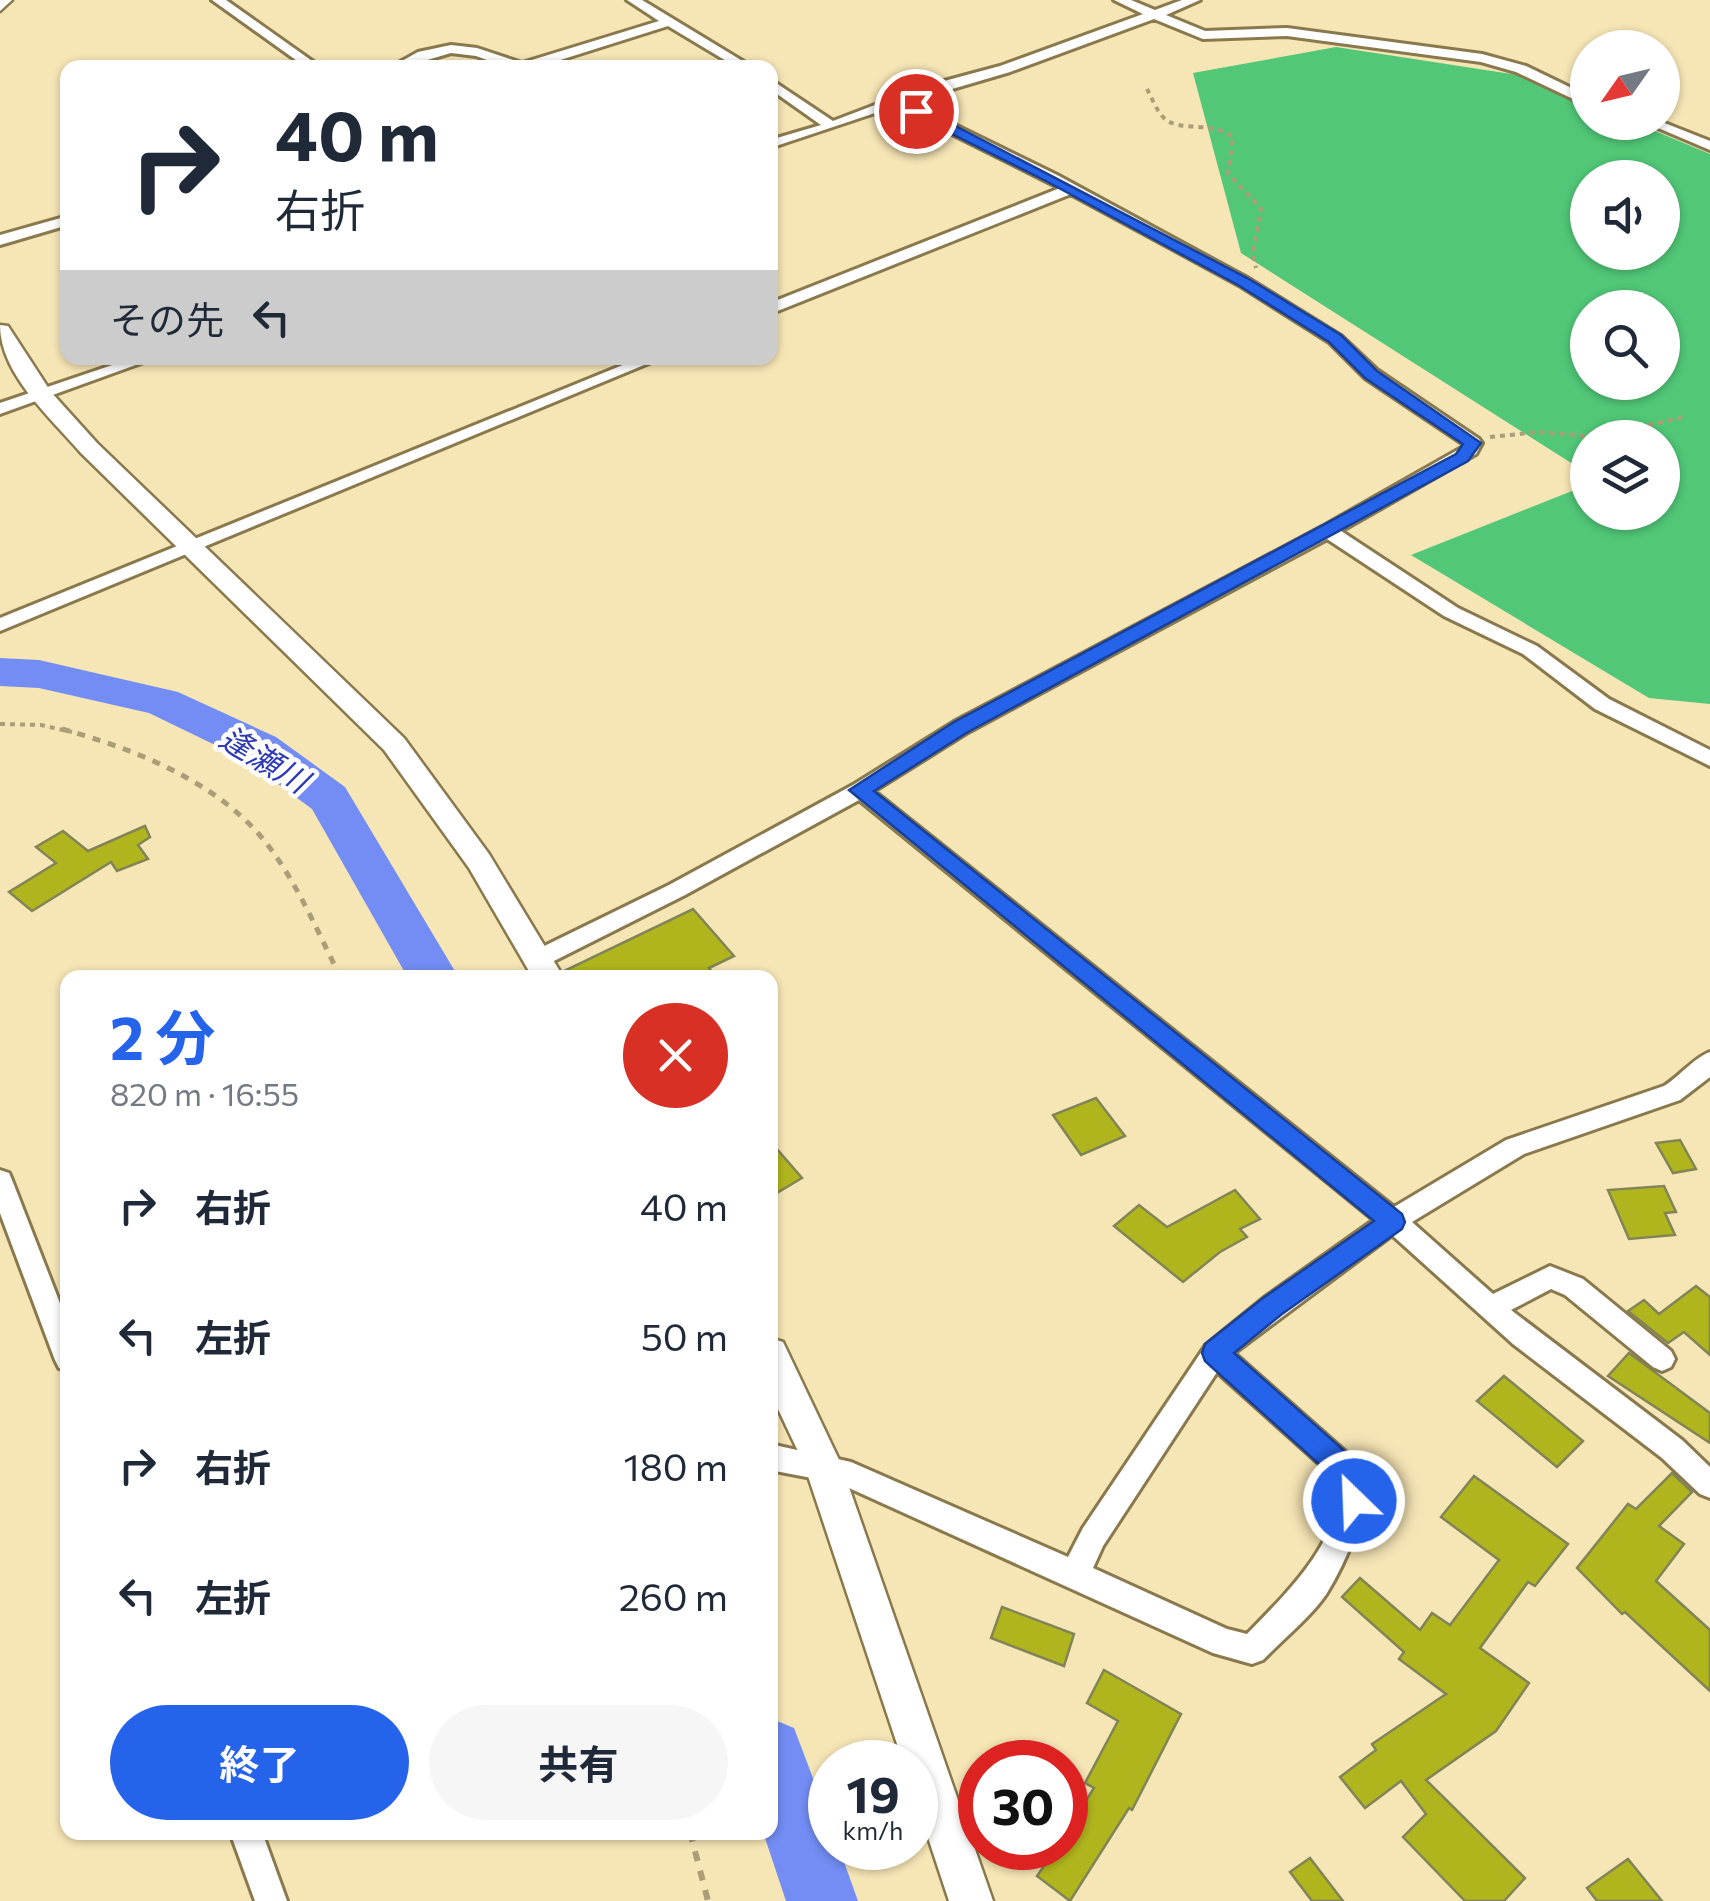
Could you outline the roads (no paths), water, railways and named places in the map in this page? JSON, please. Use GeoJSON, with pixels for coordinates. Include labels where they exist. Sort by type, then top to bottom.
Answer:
{"type":"FeatureCollection","features":[{"type":"Feature","properties":{"kind":"street"},"geometry":{"type":"LineString","coordinates":[[218,0],[304,60]]}},
{"type":"Feature","properties":{"kind":"street"},"geometry":{"type":"LineString","coordinates":[[633,0],[735,60]]}},
{"type":"Feature","properties":{"kind":"street"},"geometry":{"type":"LineString","coordinates":[[1120,0],[1204,35],[1287,32],[1482,58],[1521,69],[1570,93]]}},
{"type":"Feature","properties":{"kind":"street"},"geometry":{"type":"LineString","coordinates":[[778,142],[927,90],[1005,69],[1194,0]]}},
{"type":"Feature","properties":{"kind":"street"},"geometry":{"type":"LineString","coordinates":[[546,60],[671,21]]}},
{"type":"Feature","properties":{"kind":"street"},"geometry":{"type":"LineString","coordinates":[[412,60],[442,48],[458,47],[476,49],[501,60]]}},
{"type":"Feature","properties":{"kind":"street"},"geometry":{"type":"LineString","coordinates":[[778,89],[832,126]]}},
{"type":"Feature","properties":{"kind":"street"},"geometry":{"type":"LineString","coordinates":[[0,331],[43,396],[89,448],[394,744],[478,861],[544,968],[860,790],[961,727],[1462,458],[1473,443],[1371,374],[1335,339],[1244,282],[898,102]]}},
{"type":"Feature","properties":{"kind":"street"},"geometry":{"type":"LineString","coordinates":[[1680,134],[1710,146]]}},
{"type":"Feature","properties":{"kind":"street"},"geometry":{"type":"LineString","coordinates":[[778,307],[1071,189]]}},
{"type":"Feature","properties":{"kind":"street"},"geometry":{"type":"LineString","coordinates":[[0,240],[60,222]]}},
{"type":"Feature","properties":{"kind":"street"},"geometry":{"type":"LineString","coordinates":[[0,409],[128,365]]}},
{"type":"Feature","properties":{"kind":"street"},"geometry":{"type":"LineString","coordinates":[[0,625],[636,365]]}},
{"type":"Feature","properties":{"kind":"street"},"geometry":{"type":"LineString","coordinates":[[1328,532],[1451,612],[1530,650],[1602,704],[1710,759]]}},
{"type":"Feature","properties":{"kind":"street"},"geometry":{"type":"LineString","coordinates":[[860,790],[1392,1222],[1490,1307],[1672,1449],[1710,1485]]}},
{"type":"Feature","properties":{"kind":"street"},"geometry":{"type":"LineString","coordinates":[[1075,1574],[1093,1537],[1215,1353],[1273,1306],[1392,1222],[1515,1147],[1684,1088],[1710,1061]]}},
{"type":"Feature","properties":{"kind":"street"},"geometry":{"type":"LineString","coordinates":[[0,1180],[60,1339]]}},
{"type":"Feature","properties":{"kind":"street"},"geometry":{"type":"LineString","coordinates":[[1490,1307],[1550,1277],[1574,1287],[1662,1359]]}},
{"type":"Feature","properties":{"kind":"street"},"geometry":{"type":"LineString","coordinates":[[778,1457],[822,1464],[1224,1643],[1252,1650],[1316,1584],[1354,1501],[1356,1479],[1215,1353]]}},
{"type":"Feature","properties":{"kind":"street"},"geometry":{"type":"LineString","coordinates":[[778,1370],[822,1464],[970,1901]]}},
{"type":"Feature","properties":{"kind":"street"},"geometry":{"type":"LineString","coordinates":[[249,1840],[270,1901]]}},
{"type":"Feature","properties":{"kind":"waterway","name":"逢瀬川"},"geometry":{"type":"LineString","coordinates":[[0,672],[39,674],[162,702],[260,748],[329,798],[429,970]]}},
{"type":"Feature","properties":{"kind":"waterway","name":"逢瀬川"},"geometry":{"type":"LineString","coordinates":[[778,1775],[822,1901]]}}]}
